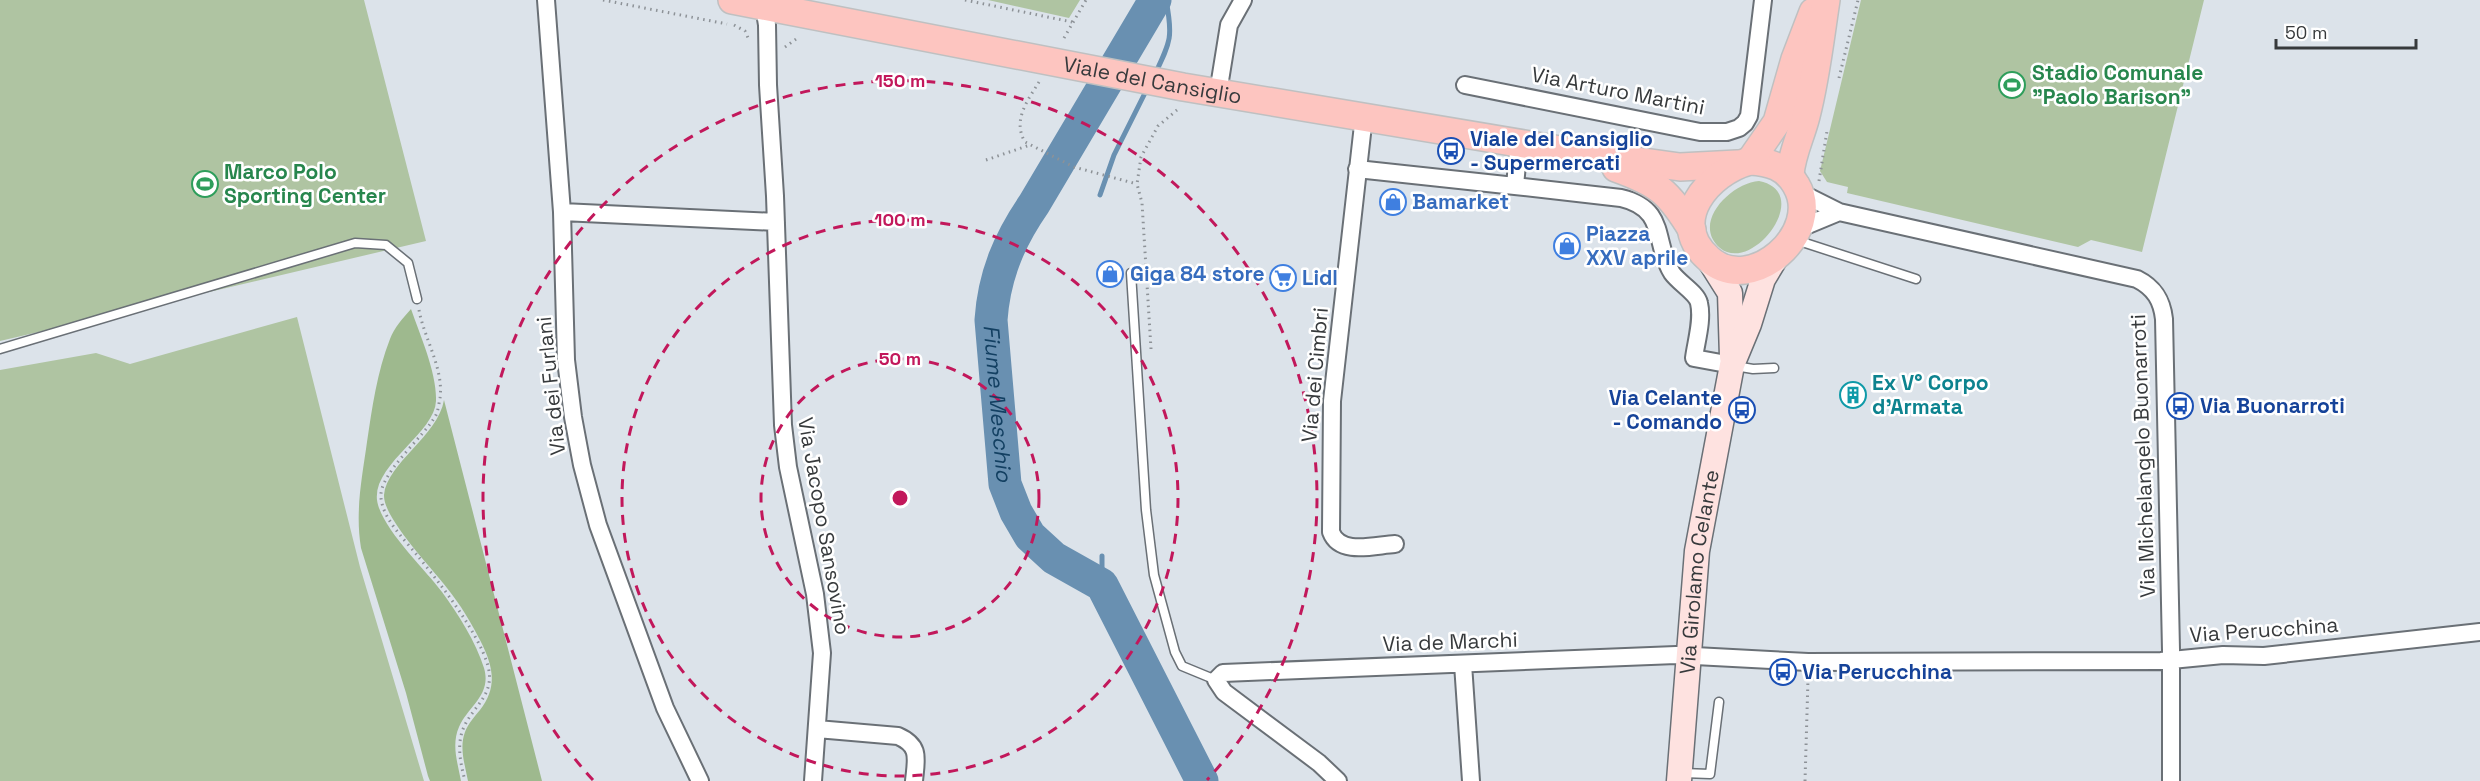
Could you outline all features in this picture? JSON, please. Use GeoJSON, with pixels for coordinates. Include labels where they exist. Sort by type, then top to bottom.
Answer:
{"type":"FeatureCollection","features":[{"type":"Feature","properties":{"kind":"main road","name":"Viale del Cansiglio"},"geometry":{"type":"LineString","coordinates":[[732,0],[764,3],[1082,68],[1176,96],[1218,93],[1572,152],[1680,167],[1697,168],[1744,163]]}},
{"type":"Feature","properties":{"kind":"main road"},"geometry":{"type":"LineString","coordinates":[[1744,163],[1777,122],[1795,59],[1818,0]]}},
{"type":"Feature","properties":{"kind":"main road"},"geometry":{"type":"LineString","coordinates":[[1804,185],[1777,166],[1763,161],[1744,163],[1718,175],[1706,187],[1691,218],[1692,230],[1698,246],[1721,268],[1734,271],[1748,270],[1758,267],[1790,240],[1803,216],[1804,185],[1792,156],[1808,106],[1826,0]]}},
{"type":"Feature","properties":{"kind":"main road","name":"Viale del Cansiglio"},"geometry":{"type":"LineString","coordinates":[[1572,152],[1634,174],[1654,185],[1670,198],[1692,230]]}},
{"type":"Feature","properties":{"kind":"main road","name":"Via Girolamo Celante"},"geometry":{"type":"LineString","coordinates":[[1679,777],[1697,551],[1732,365],[1749,324],[1758,291],[1790,240]]}},
{"type":"Feature","properties":{"kind":"main road","name":"Via Girolamo Celante"},"geometry":{"type":"LineString","coordinates":[[1708,258],[1730,293],[1732,365]]}},
{"type":"Feature","properties":{"kind":"street","name":"Via dei Furlani"},"geometry":{"type":"LineString","coordinates":[[546,0],[562,212],[566,360],[582,465],[602,533],[665,708],[700,781]]}},
{"type":"Feature","properties":{"kind":"street"},"geometry":{"type":"LineString","coordinates":[[1218,93],[1229,25],[1243,0]]}},
{"type":"Feature","properties":{"kind":"street","name":"Via Arturo Martini"},"geometry":{"type":"LineString","coordinates":[[1465,85],[1684,130],[1727,132],[1739,128],[1749,116],[1762,0]]}},
{"type":"Feature","properties":{"kind":"street","name":"Via Jacopo Sansovino"},"geometry":{"type":"LineString","coordinates":[[764,3],[776,222],[783,425],[788,467],[815,594],[821,634],[822,674],[813,781]]}},
{"type":"Feature","properties":{"kind":"street","name":"Via dei Cimbri"},"geometry":{"type":"LineString","coordinates":[[1364,116],[1332,401],[1331,532],[1335,541],[1344,547],[1395,544]]}},
{"type":"Feature","properties":{"kind":"street"},"geometry":{"type":"LineString","coordinates":[[1515,186],[1519,142]]}},
{"type":"Feature","properties":{"kind":"street"},"geometry":{"type":"LineString","coordinates":[[1357,169],[1621,198],[1643,207],[1654,219],[1658,228],[1670,270],[1698,299],[1700,313],[1694,358],[1732,365]]}},
{"type":"Feature","properties":{"kind":"street","name":"Via Michelangelo Buonarroti"},"geometry":{"type":"LineString","coordinates":[[1804,185],[1839,212],[2137,279],[2152,288],[2163,307],[2164,320],[2172,781]]}},
{"type":"Feature","properties":{"kind":"street"},"geometry":{"type":"LineString","coordinates":[[562,212],[776,222]]}},
{"type":"Feature","properties":{"kind":"street"},"geometry":{"type":"LineString","coordinates":[[1790,240],[1839,212]]}},
{"type":"Feature","properties":{"kind":"street","name":"Via Perucchina"},"geometry":{"type":"LineString","coordinates":[[1690,657],[1809,662],[2171,660],[2223,655],[2264,656],[2480,632]]}},
{"type":"Feature","properties":{"kind":"street","name":"Via de Marchi"},"geometry":{"type":"LineString","coordinates":[[1216,680],[1223,673],[1690,657]]}},
{"type":"Feature","properties":{"kind":"street"},"geometry":{"type":"LineString","coordinates":[[1463,664],[1472,781]]}},
{"type":"Feature","properties":{"kind":"street"},"geometry":{"type":"LineString","coordinates":[[1216,680],[1224,692],[1319,763],[1338,781]]}},
{"type":"Feature","properties":{"kind":"street"},"geometry":{"type":"LineString","coordinates":[[817,729],[898,736],[908,741],[914,747],[916,757],[914,781]]}},
{"type":"Feature","properties":{"kind":"lane"},"geometry":{"type":"LineString","coordinates":[[1790,240],[1916,279]]}},
{"type":"Feature","properties":{"kind":"lane"},"geometry":{"type":"LineString","coordinates":[[0,348],[355,243],[386,245],[408,263],[417,299]]}},
{"type":"Feature","properties":{"kind":"lane"},"geometry":{"type":"LineString","coordinates":[[1131,273],[1146,510],[1154,575],[1175,652],[1182,666],[1216,680]]}},
{"type":"Feature","properties":{"kind":"lane"},"geometry":{"type":"LineString","coordinates":[[1732,365],[1753,369],[1774,368]]}},
{"type":"Feature","properties":{"kind":"lane"},"geometry":{"type":"LineString","coordinates":[[1679,777],[1710,774],[1719,702]]}},
{"type":"Feature","properties":{"kind":"path"},"geometry":{"type":"LineString","coordinates":[[603,0],[734,25],[745,31],[749,41]]}},
{"type":"Feature","properties":{"kind":"path"},"geometry":{"type":"LineString","coordinates":[[966,0],[1072,22]]}},
{"type":"Feature","properties":{"kind":"path"},"geometry":{"type":"LineString","coordinates":[[1064,38],[1086,0]]}},
{"type":"Feature","properties":{"kind":"path"},"geometry":{"type":"LineString","coordinates":[[1836,88],[1858,0]]}},
{"type":"Feature","properties":{"kind":"path"},"geometry":{"type":"LineString","coordinates":[[1039,82],[1023,110],[1020,121],[1021,136],[1036,149],[1074,167],[1137,184]]}},
{"type":"Feature","properties":{"kind":"path"},"geometry":{"type":"LineString","coordinates":[[1151,349],[1142,203],[1137,184],[1141,157],[1150,137],[1176,96]]}},
{"type":"Feature","properties":{"kind":"path"},"geometry":{"type":"LineString","coordinates":[[1804,185],[1819,180],[1828,121]]}},
{"type":"Feature","properties":{"kind":"path"},"geometry":{"type":"LineString","coordinates":[[986,160],[1030,145]]}},
{"type":"Feature","properties":{"kind":"path"},"geometry":{"type":"LineString","coordinates":[[417,299],[422,326],[439,377],[441,395],[436,415],[405,452],[382,487],[381,496],[384,509],[397,530],[446,591],[478,643],[488,667],[486,696],[463,730],[459,747],[465,781]]}},
{"type":"Feature","properties":{"kind":"path"},"geometry":{"type":"LineString","coordinates":[[1805,781],[1809,662]]}},
{"type":"Feature","properties":{"kind":"green space","name":"Marco Polo Sporting Center"},"geometry":{"type":"Polygon","coordinates":[[[0,0],[364,0],[426,241],[0,341],[0,0]]]}},
{"type":"Feature","properties":{"kind":"green space"},"geometry":{"type":"Polygon","coordinates":[[[988,0],[1080,0],[1069,18],[988,0]]]}},
{"type":"Feature","properties":{"kind":"green space","name":"Stadio Comunale \"Paolo Barison\""},"geometry":{"type":"Polygon","coordinates":[[[1861,0],[2204,0],[2142,252],[2091,240],[2078,247],[1847,193],[1848,187],[1827,182],[1820,171],[1861,0]]]}},
{"type":"Feature","properties":{"kind":"green space"},"geometry":{"type":"Polygon","coordinates":[[[1759,181],[1775,188],[1781,200],[1780,214],[1772,229],[1761,242],[1747,250],[1733,253],[1720,248],[1712,238],[1710,227],[1712,216],[1727,196],[1748,183],[1759,181]]]}},
{"type":"Feature","properties":{"kind":"green space"},"geometry":{"type":"Polygon","coordinates":[[[411,309],[431,366],[436,401],[433,413],[426,425],[384,474],[378,487],[377,500],[386,523],[442,592],[460,619],[484,668],[485,686],[463,720],[457,734],[456,754],[461,781],[430,781],[359,535],[361,482],[378,377],[392,335],[411,309]]]}},
{"type":"Feature","properties":{"kind":"green space"},"geometry":{"type":"Polygon","coordinates":[[[297,317],[360,567],[424,781],[0,781],[0,370],[96,353],[130,364],[297,317]]]}},
{"type":"Feature","properties":{"kind":"green space"},"geometry":{"type":"Polygon","coordinates":[[[444,400],[542,781],[468,781],[463,756],[463,738],[468,726],[486,701],[491,685],[491,668],[485,651],[461,607],[410,543],[386,505],[384,495],[387,483],[403,460],[433,426],[444,400]]]}},
{"type":"Feature","properties":{"kind":"waterway","name":"Fiume Meschio"},"geometry":{"type":"LineString","coordinates":[[1155,0],[1017,231],[999,273],[991,320],[1005,484],[1016,512],[1030,536],[1054,558],[1102,585],[1202,781]]}},
{"type":"Feature","properties":{"kind":"waterway"},"geometry":{"type":"LineString","coordinates":[[1155,74],[1169,38],[1166,0]]}},
{"type":"Feature","properties":{"kind":"waterway"},"geometry":{"type":"LineString","coordinates":[[1100,195],[1114,155],[1148,87]]}},
{"type":"Feature","properties":{"kind":"waterway"},"geometry":{"type":"LineString","coordinates":[[1102,556],[1102,585]]}},
{"type":"Feature","properties":{"kind":"place","name":"Stadio Comunale \"Paolo Barison\""},"geometry":{"type":"Point","coordinates":[2012,85]}},
{"type":"Feature","properties":{"kind":"place","name":"Viale del Cansiglio - Supermercati"},"geometry":{"type":"Point","coordinates":[1451,151]}},
{"type":"Feature","properties":{"kind":"place","name":"Marco Polo Sporting Center"},"geometry":{"type":"Point","coordinates":[205,184]}},
{"type":"Feature","properties":{"kind":"place","name":"Bamarket"},"geometry":{"type":"Point","coordinates":[1393,202]}},
{"type":"Feature","properties":{"kind":"place","name":"Piazza XXV aprile"},"geometry":{"type":"Point","coordinates":[1567,246]}},
{"type":"Feature","properties":{"kind":"place","name":"Giga 84 store"},"geometry":{"type":"Point","coordinates":[1110,274]}},
{"type":"Feature","properties":{"kind":"place","name":"Lidl"},"geometry":{"type":"Point","coordinates":[1283,278]}},
{"type":"Feature","properties":{"kind":"place","name":"Ex V° Corpo d'Armata"},"geometry":{"type":"Point","coordinates":[1853,395]}},
{"type":"Feature","properties":{"kind":"place","name":"Via Buonarroti"},"geometry":{"type":"Point","coordinates":[2180,406]}},
{"type":"Feature","properties":{"kind":"place","name":"Via Celante - Comando"},"geometry":{"type":"Point","coordinates":[1742,410]}},
{"type":"Feature","properties":{"kind":"place","name":"Via Perucchina"},"geometry":{"type":"Point","coordinates":[1783,672]}}]}
